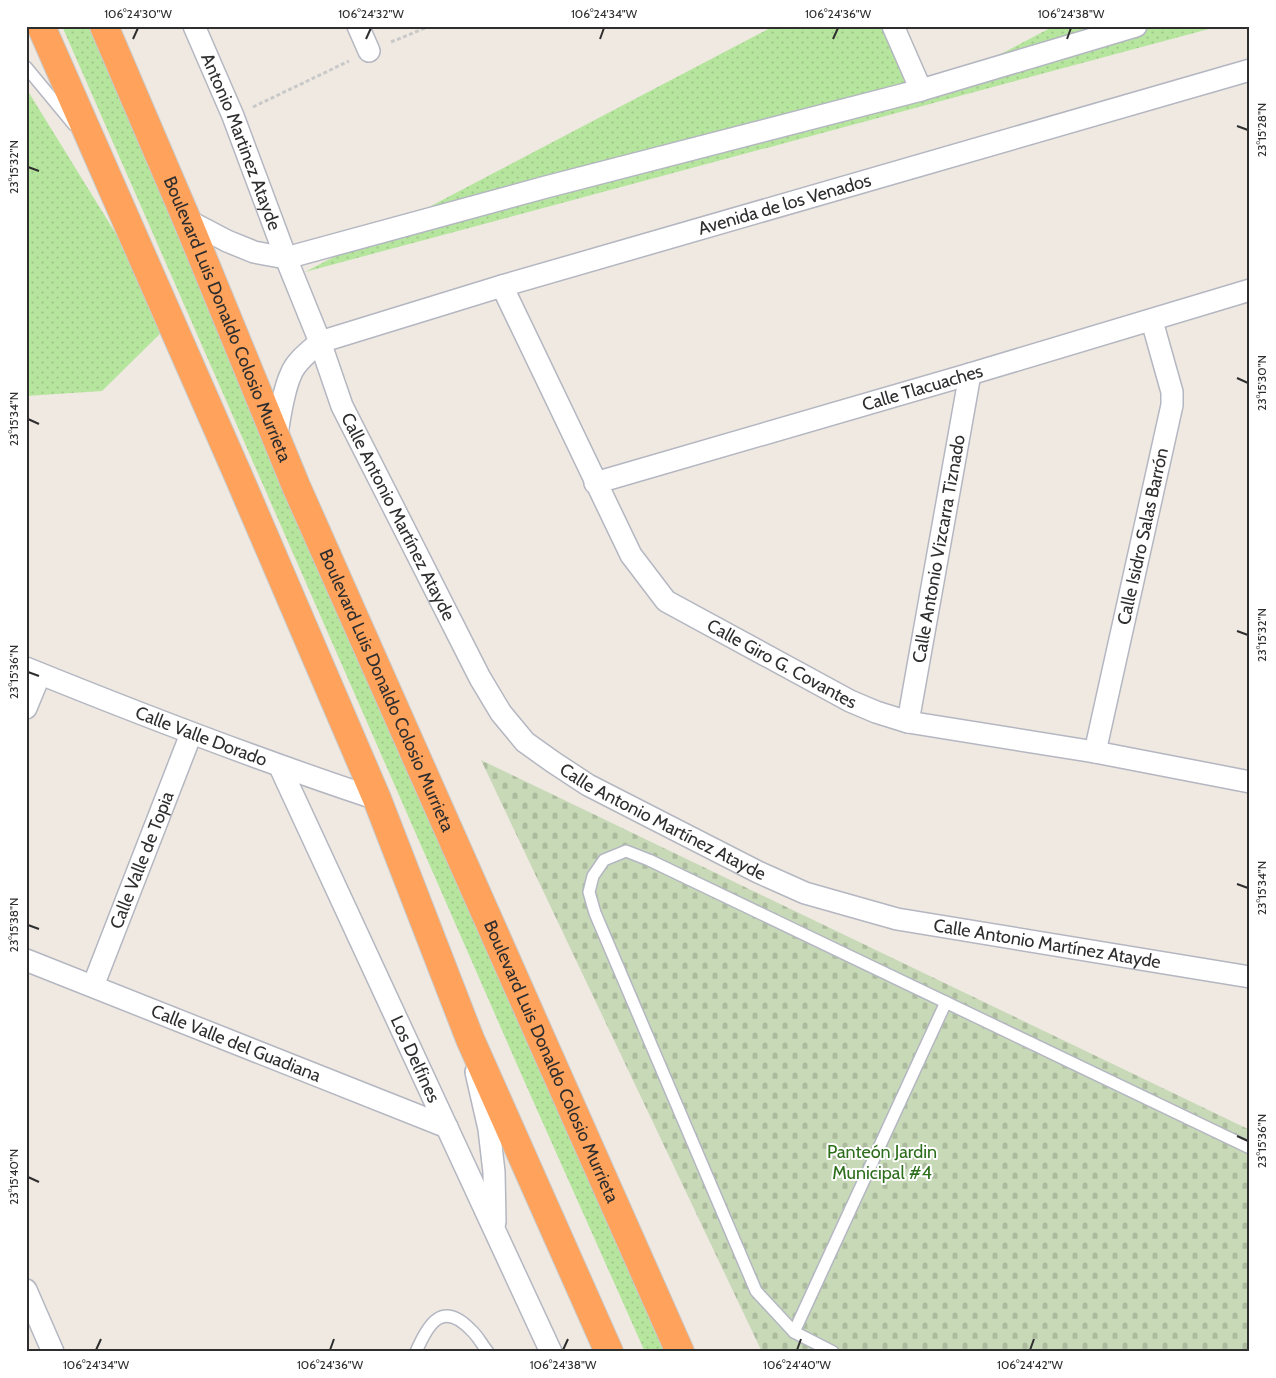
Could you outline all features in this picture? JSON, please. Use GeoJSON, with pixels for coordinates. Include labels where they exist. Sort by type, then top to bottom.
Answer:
{"type":"FeatureCollection","features":[{"type":"Feature","properties":{"kind":"highway"},"geometry":{"type":"LineString","coordinates":[[40,26],[378,798],[470,1039],[609,1352]]}},
{"type":"Feature","properties":{"kind":"highway","name":"Boulevard Luis Donaldo Colosio Murrieta"},"geometry":{"type":"LineString","coordinates":[[104,26],[188,220],[276,440],[680,1352]]}},
{"type":"Feature","properties":{"kind":"street","name":"Antonio Martinez Atayde"},"geometry":{"type":"LineString","coordinates":[[194,26],[233,116],[286,258],[320,342]]}},
{"type":"Feature","properties":{"kind":"street"},"geometry":{"type":"LineString","coordinates":[[358,26],[369,51]]}},
{"type":"Feature","properties":{"kind":"street"},"geometry":{"type":"LineString","coordinates":[[893,26],[921,90]]}},
{"type":"Feature","properties":{"kind":"street"},"geometry":{"type":"LineString","coordinates":[[188,220],[254,252],[286,258],[546,187],[921,90],[1136,26]]}},
{"type":"Feature","properties":{"kind":"street","name":"Avenida de los Venados"},"geometry":{"type":"LineString","coordinates":[[320,342],[502,286],[1250,70]]}},
{"type":"Feature","properties":{"kind":"street","name":"Calle Giro G. Covantes"},"geometry":{"type":"LineString","coordinates":[[502,286],[631,555],[666,601],[850,701],[908,722],[1095,752],[1250,782]]}},
{"type":"Feature","properties":{"kind":"street","name":"Calle Tlacuaches"},"geometry":{"type":"LineString","coordinates":[[595,483],[1152,321],[1250,290]]}},
{"type":"Feature","properties":{"kind":"street","name":"Calle Isidro Salas Barrón"},"geometry":{"type":"LineString","coordinates":[[1095,752],[1172,405],[1172,392],[1152,321]]}},
{"type":"Feature","properties":{"kind":"street"},"geometry":{"type":"LineString","coordinates":[[276,440],[282,403],[291,373],[301,359],[320,342]]}},
{"type":"Feature","properties":{"kind":"street","name":"Calle Antonio Martínez Atayde"},"geometry":{"type":"LineString","coordinates":[[320,342],[342,406],[480,678],[501,713],[525,742],[554,762],[588,785],[758,872],[806,893],[897,919],[1250,977]]}},
{"type":"Feature","properties":{"kind":"street","name":"Calle Antonio Vizcarra Tiznado"},"geometry":{"type":"LineString","coordinates":[[908,722],[970,374]]}},
{"type":"Feature","properties":{"kind":"street"},"geometry":{"type":"LineString","coordinates":[[26,708],[33,671]]}},
{"type":"Feature","properties":{"kind":"street","name":"Calle Valle Dorado"},"geometry":{"type":"LineString","coordinates":[[33,671],[280,767],[378,798]]}},
{"type":"Feature","properties":{"kind":"street","name":"Calle Valle de Topia"},"geometry":{"type":"LineString","coordinates":[[92,986],[191,734]]}},
{"type":"Feature","properties":{"kind":"street","name":"Los Delfines"},"geometry":{"type":"LineString","coordinates":[[280,767],[495,1230],[545,1351]]}},
{"type":"Feature","properties":{"kind":"street","name":"Calle Valle del Guadiana"},"geometry":{"type":"LineString","coordinates":[[26,960],[447,1127]]}},
{"type":"Feature","properties":{"kind":"street"},"geometry":{"type":"LineString","coordinates":[[470,1039],[478,1086],[489,1129],[494,1172],[495,1230]]}},
{"type":"Feature","properties":{"kind":"street"},"geometry":{"type":"LineString","coordinates":[[26,1290],[53,1352]]}},
{"type":"Feature","properties":{"kind":"lane"},"geometry":{"type":"LineString","coordinates":[[26,67],[94,150]]}},
{"type":"Feature","properties":{"kind":"lane"},"geometry":{"type":"LineString","coordinates":[[833,1352],[794,1332],[756,1291],[595,913],[589,892],[593,876],[604,860],[626,851],[658,864],[1250,1148]]}},
{"type":"Feature","properties":{"kind":"lane"},"geometry":{"type":"LineString","coordinates":[[794,1332],[946,1002]]}},
{"type":"Feature","properties":{"kind":"lane"},"geometry":{"type":"LineString","coordinates":[[416,1352],[424,1333],[435,1319],[444,1316],[457,1320],[471,1330],[488,1352]]}},
{"type":"Feature","properties":{"kind":"path"},"geometry":{"type":"LineString","coordinates":[[233,116],[369,51],[430,26]]}},
{"type":"Feature","properties":{"kind":"green space"},"geometry":{"type":"Polygon","coordinates":[[[62,26],[92,26],[672,1352],[645,1352],[62,26]]]}},
{"type":"Feature","properties":{"kind":"green space"},"geometry":{"type":"Polygon","coordinates":[[[774,26],[891,26],[921,96],[1054,26],[1220,26],[305,272],[774,26]]]}},
{"type":"Feature","properties":{"kind":"green space"},"geometry":{"type":"Polygon","coordinates":[[[26,88],[171,323],[102,391],[26,396],[26,88]]]}},
{"type":"Feature","properties":{"kind":"green space","name":"Panteón Jardin Municipal #4"},"geometry":{"type":"Polygon","coordinates":[[[481,760],[1250,1130],[1250,1352],[762,1352],[481,760]]]}}]}
